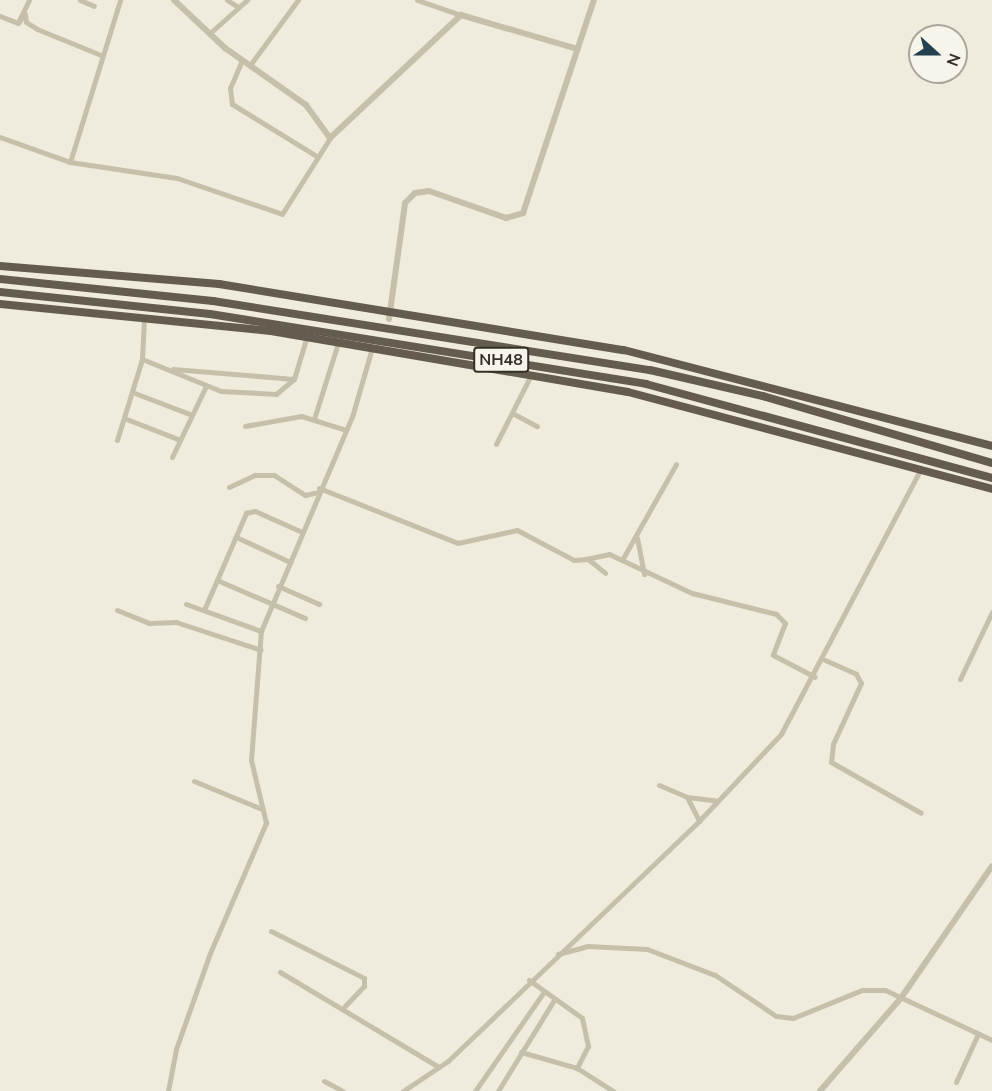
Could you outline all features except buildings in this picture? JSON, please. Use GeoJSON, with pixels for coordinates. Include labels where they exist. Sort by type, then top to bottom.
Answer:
{"type":"FeatureCollection","features":[{"type":"Feature","properties":{"kind":"highway"},"geometry":{"type":"LineString","coordinates":[[0,266],[219,284],[389,316],[624,350],[992,446]]}},
{"type":"Feature","properties":{"kind":"highway","name":"NH48"},"geometry":{"type":"LineString","coordinates":[[0,279],[213,301],[650,370],[880,430],[992,463]]}},
{"type":"Feature","properties":{"kind":"highway","name":"NH48"},"geometry":{"type":"LineString","coordinates":[[0,292],[210,314],[646,384],[992,478]]}},
{"type":"Feature","properties":{"kind":"highway"},"geometry":{"type":"LineString","coordinates":[[0,304],[144,318],[306,339],[371,351],[383,350],[529,379],[628,392],[722,413],[992,489]]}},
{"type":"Feature","properties":{"kind":"highway"},"geometry":{"type":"LineString","coordinates":[[880,430],[884,418]]}},
{"type":"Feature","properties":{"kind":"street"},"geometry":{"type":"LineString","coordinates":[[18,23],[29,0]]}},
{"type":"Feature","properties":{"kind":"street"},"geometry":{"type":"LineString","coordinates":[[80,0],[94,6]]}},
{"type":"Feature","properties":{"kind":"street"},"geometry":{"type":"LineString","coordinates":[[70,162],[101,55],[120,0]]}},
{"type":"Feature","properties":{"kind":"street"},"geometry":{"type":"LineString","coordinates":[[174,0],[242,60],[306,105],[330,138]]}},
{"type":"Feature","properties":{"kind":"street"},"geometry":{"type":"LineString","coordinates":[[227,0],[238,8]]}},
{"type":"Feature","properties":{"kind":"street"},"geometry":{"type":"LineString","coordinates":[[210,33],[247,0]]}},
{"type":"Feature","properties":{"kind":"street"},"geometry":{"type":"LineString","coordinates":[[250,65],[298,0]]}},
{"type":"Feature","properties":{"kind":"street"},"geometry":{"type":"LineString","coordinates":[[417,0],[577,49]]}},
{"type":"Feature","properties":{"kind":"street"},"geometry":{"type":"LineString","coordinates":[[389,316],[405,203],[415,193],[429,191],[506,218],[523,213],[594,0]]}},
{"type":"Feature","properties":{"kind":"street"},"geometry":{"type":"LineString","coordinates":[[18,23],[25,14],[26,22],[37,29],[101,55]]}},
{"type":"Feature","properties":{"kind":"street"},"geometry":{"type":"LineString","coordinates":[[0,137],[70,162],[177,178],[282,214],[315,155],[330,138],[461,15]]}},
{"type":"Feature","properties":{"kind":"street"},"geometry":{"type":"LineString","coordinates":[[0,16],[18,23]]}},
{"type":"Feature","properties":{"kind":"street"},"geometry":{"type":"LineString","coordinates":[[242,60],[230,88],[232,104],[315,155]]}},
{"type":"Feature","properties":{"kind":"street"},"geometry":{"type":"LineString","coordinates":[[117,440],[142,360],[144,318]]}},
{"type":"Feature","properties":{"kind":"street"},"geometry":{"type":"LineString","coordinates":[[142,360],[172,369],[206,386],[230,393],[276,394],[294,380],[306,339]]}},
{"type":"Feature","properties":{"kind":"street"},"geometry":{"type":"LineString","coordinates":[[314,419],[337,346]]}},
{"type":"Feature","properties":{"kind":"street"},"geometry":{"type":"LineString","coordinates":[[168,1091],[207,964],[266,823],[251,760],[261,631],[290,562],[300,531],[346,430],[371,351]]}},
{"type":"Feature","properties":{"kind":"street"},"geometry":{"type":"LineString","coordinates":[[172,369],[294,380]]}},
{"type":"Feature","properties":{"kind":"street"},"geometry":{"type":"LineString","coordinates":[[496,444],[514,414],[529,379]]}},
{"type":"Feature","properties":{"kind":"street"},"geometry":{"type":"LineString","coordinates":[[172,457],[206,386]]}},
{"type":"Feature","properties":{"kind":"street"},"geometry":{"type":"LineString","coordinates":[[132,392],[192,415]]}},
{"type":"Feature","properties":{"kind":"street"},"geometry":{"type":"LineString","coordinates":[[514,414],[537,426]]}},
{"type":"Feature","properties":{"kind":"street"},"geometry":{"type":"LineString","coordinates":[[124,418],[180,440]]}},
{"type":"Feature","properties":{"kind":"street"},"geometry":{"type":"LineString","coordinates":[[245,426],[314,419],[346,430]]}},
{"type":"Feature","properties":{"kind":"street"},"geometry":{"type":"LineString","coordinates":[[622,560],[637,538],[676,464]]}},
{"type":"Feature","properties":{"kind":"street"},"geometry":{"type":"LineString","coordinates":[[403,1091],[439,1067],[699,821],[781,734],[825,660],[921,469]]}},
{"type":"Feature","properties":{"kind":"street"},"geometry":{"type":"LineString","coordinates":[[230,487],[255,475],[274,475],[305,495],[319,490],[458,543],[517,530],[574,560],[609,554],[644,574],[692,594],[776,614],[785,623],[773,655],[815,677]]}},
{"type":"Feature","properties":{"kind":"street"},"geometry":{"type":"LineString","coordinates":[[204,610],[246,513],[255,511],[300,531]]}},
{"type":"Feature","properties":{"kind":"street"},"geometry":{"type":"LineString","coordinates":[[236,537],[290,562]]}},
{"type":"Feature","properties":{"kind":"street"},"geometry":{"type":"LineString","coordinates":[[637,538],[644,574]]}},
{"type":"Feature","properties":{"kind":"street"},"geometry":{"type":"LineString","coordinates":[[584,560],[605,573]]}},
{"type":"Feature","properties":{"kind":"street"},"geometry":{"type":"LineString","coordinates":[[217,580],[272,601],[305,618]]}},
{"type":"Feature","properties":{"kind":"street"},"geometry":{"type":"LineString","coordinates":[[278,586],[319,604]]}},
{"type":"Feature","properties":{"kind":"street"},"geometry":{"type":"LineString","coordinates":[[186,604],[261,631]]}},
{"type":"Feature","properties":{"kind":"street"},"geometry":{"type":"LineString","coordinates":[[117,610],[149,622],[176,622],[261,650]]}},
{"type":"Feature","properties":{"kind":"street"},"geometry":{"type":"LineString","coordinates":[[960,679],[992,612]]}},
{"type":"Feature","properties":{"kind":"street"},"geometry":{"type":"LineString","coordinates":[[825,660],[856,674],[861,683],[833,744],[831,762],[921,813]]}},
{"type":"Feature","properties":{"kind":"street"},"geometry":{"type":"LineString","coordinates":[[194,781],[262,809]]}},
{"type":"Feature","properties":{"kind":"street"},"geometry":{"type":"LineString","coordinates":[[659,785],[687,797],[718,801]]}},
{"type":"Feature","properties":{"kind":"street"},"geometry":{"type":"LineString","coordinates":[[687,797],[699,821]]}},
{"type":"Feature","properties":{"kind":"street"},"geometry":{"type":"LineString","coordinates":[[820,1091],[901,998],[992,866]]}},
{"type":"Feature","properties":{"kind":"street"},"geometry":{"type":"LineString","coordinates":[[271,932],[363,978],[364,986],[345,1006]]}},
{"type":"Feature","properties":{"kind":"street"},"geometry":{"type":"LineString","coordinates":[[557,955],[587,946],[647,950],[715,975],[776,1016],[793,1018],[862,990],[885,990],[992,1040]]}},
{"type":"Feature","properties":{"kind":"street"},"geometry":{"type":"LineString","coordinates":[[280,972],[345,1006],[439,1067]]}},
{"type":"Feature","properties":{"kind":"street"},"geometry":{"type":"LineString","coordinates":[[530,980],[543,993],[582,1018],[588,1046],[577,1068]]}},
{"type":"Feature","properties":{"kind":"street"},"geometry":{"type":"LineString","coordinates":[[475,1091],[543,993]]}},
{"type":"Feature","properties":{"kind":"street"},"geometry":{"type":"LineString","coordinates":[[498,1091],[554,1000]]}},
{"type":"Feature","properties":{"kind":"street"},"geometry":{"type":"LineString","coordinates":[[956,1082],[978,1034]]}},
{"type":"Feature","properties":{"kind":"street"},"geometry":{"type":"LineString","coordinates":[[522,1052],[577,1068],[612,1091]]}},
{"type":"Feature","properties":{"kind":"street"},"geometry":{"type":"LineString","coordinates":[[324,1081],[343,1091]]}}]}
